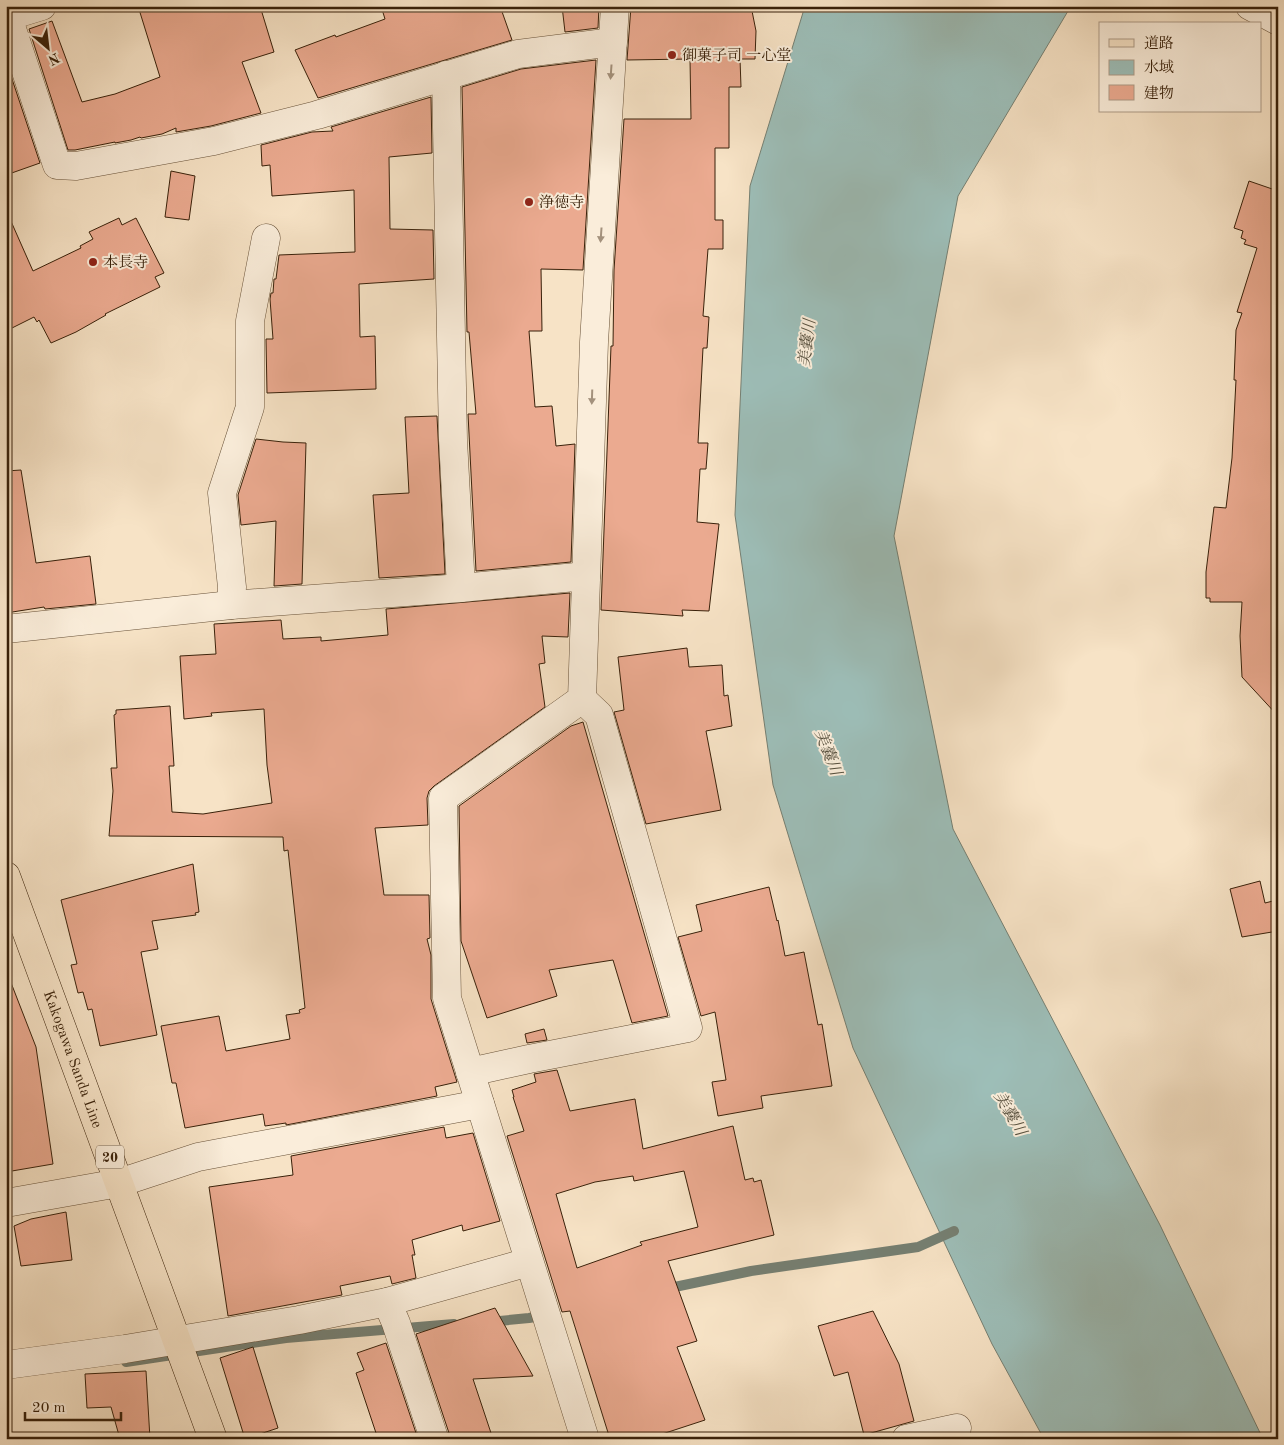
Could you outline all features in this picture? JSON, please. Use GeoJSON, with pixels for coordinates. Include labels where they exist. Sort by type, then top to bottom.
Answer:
{"type":"FeatureCollection","features":[{"type":"Feature","properties":{"kind":"main road","name":"Kakogawa Sanda Line"},"geometry":{"type":"LineString","coordinates":[[6,876],[213,1439]]}},
{"type":"Feature","properties":{"kind":"street"},"geometry":{"type":"LineString","coordinates":[[42,6],[7,17],[57,165],[76,166],[214,141],[317,115],[518,54],[613,42]]}},
{"type":"Feature","properties":{"kind":"street"},"geometry":{"type":"LineString","coordinates":[[470,1072],[688,1028],[599,715],[582,699],[594,342],[616,6]]}},
{"type":"Feature","properties":{"kind":"street"},"geometry":{"type":"LineString","coordinates":[[1250,6],[1278,21]]}},
{"type":"Feature","properties":{"kind":"street"},"geometry":{"type":"LineString","coordinates":[[446,75],[453,440],[460,588]]}},
{"type":"Feature","properties":{"kind":"street"},"geometry":{"type":"LineString","coordinates":[[231,605],[232,587],[222,493],[250,407],[250,321],[266,238]]}},
{"type":"Feature","properties":{"kind":"street"},"geometry":{"type":"LineString","coordinates":[[6,629],[231,605],[460,588],[586,576]]}},
{"type":"Feature","properties":{"kind":"street"},"geometry":{"type":"LineString","coordinates":[[582,699],[444,798],[447,998],[585,1439]]}},
{"type":"Feature","properties":{"kind":"street"},"geometry":{"type":"LineString","coordinates":[[6,1203],[119,1183],[198,1157],[480,1104]]}},
{"type":"Feature","properties":{"kind":"street"},"geometry":{"type":"LineString","coordinates":[[6,1364],[125,1349],[299,1320],[386,1302],[529,1262]]}},
{"type":"Feature","properties":{"kind":"street"},"geometry":{"type":"LineString","coordinates":[[386,1302],[396,1323],[434,1438]]}},
{"type":"Feature","properties":{"kind":"street"},"geometry":{"type":"LineString","coordinates":[[906,1439],[957,1428]]}},
{"type":"Feature","properties":{"kind":"water","name":"美嚢川"},"geometry":{"type":"Polygon","coordinates":[[[805,6],[1071,6],[958,196],[894,536],[953,829],[1160,1225],[1263,1439],[1044,1439],[992,1344],[853,1048],[773,785],[735,515],[750,186],[805,6]]]}},
{"type":"Feature","properties":{"kind":"building"},"geometry":{"type":"Polygon","coordinates":[[[138,6],[260,6],[274,52],[242,62],[261,113],[211,126],[176,132],[176,128],[162,134],[68,150],[29,29],[52,21],[82,102],[115,94],[160,77],[138,6]]]}},
{"type":"Feature","properties":{"kind":"building"},"geometry":{"type":"Polygon","coordinates":[[[381,6],[500,6],[512,40],[318,98],[295,50],[385,19],[381,6]]]}},
{"type":"Feature","properties":{"kind":"building"},"geometry":{"type":"Polygon","coordinates":[[[562,6],[599,6],[598,28],[565,32],[562,6]]]}},
{"type":"Feature","properties":{"kind":"building"},"geometry":{"type":"Polygon","coordinates":[[[631,6],[751,6],[756,31],[755,59],[740,59],[741,87],[729,87],[729,148],[715,148],[715,220],[723,220],[723,249],[708,249],[703,316],[709,317],[707,348],[703,348],[698,443],[708,443],[706,469],[700,469],[697,522],[719,524],[709,611],[682,610],[683,616],[601,610],[611,346],[613,346],[614,270],[624,119],[691,119],[690,59],[627,60],[631,6]]]}},
{"type":"Feature","properties":{"kind":"building"},"geometry":{"type":"Polygon","coordinates":[[[596,60],[583,270],[541,269],[542,331],[529,331],[535,407],[552,406],[556,446],[575,444],[571,562],[476,571],[468,414],[476,414],[469,332],[467,332],[462,87],[521,69],[596,60]]]}},
{"type":"Feature","properties":{"kind":"building"},"geometry":{"type":"Polygon","coordinates":[[[6,61],[40,163],[6,175],[6,61]]]}},
{"type":"Feature","properties":{"kind":"building"},"geometry":{"type":"Polygon","coordinates":[[[431,97],[432,153],[389,157],[390,229],[433,230],[434,279],[359,284],[360,337],[375,336],[376,389],[267,393],[266,339],[273,339],[270,299],[271,293],[273,293],[274,279],[276,279],[279,255],[355,252],[354,190],[272,196],[270,165],[262,166],[261,145],[312,132],[333,131],[331,127],[431,97]]]}},
{"type":"Feature","properties":{"kind":"building"},"geometry":{"type":"Polygon","coordinates":[[[171,171],[195,176],[189,220],[165,217],[171,171]]]}},
{"type":"Feature","properties":{"kind":"building"},"geometry":{"type":"Polygon","coordinates":[[[1249,181],[1278,191],[1278,716],[1242,677],[1240,636],[1242,602],[1210,602],[1210,598],[1206,598],[1206,572],[1214,507],[1226,508],[1232,458],[1236,380],[1234,380],[1236,330],[1242,313],[1237,312],[1257,248],[1244,244],[1246,240],[1241,238],[1243,231],[1234,228],[1249,181]]]}},
{"type":"Feature","properties":{"kind":"building"},"geometry":{"type":"Polygon","coordinates":[[[6,210],[33,271],[81,248],[80,246],[93,239],[89,232],[119,218],[122,225],[136,218],[164,273],[155,277],[160,287],[105,314],[76,332],[51,343],[39,320],[37,322],[34,317],[6,331],[6,210]]]}},
{"type":"Feature","properties":{"kind":"building"},"geometry":{"type":"Polygon","coordinates":[[[437,416],[445,574],[379,578],[373,495],[409,493],[405,417],[437,416]]]}},
{"type":"Feature","properties":{"kind":"building"},"geometry":{"type":"Polygon","coordinates":[[[256,439],[306,443],[302,584],[274,586],[276,521],[241,525],[238,495],[256,439]]]}},
{"type":"Feature","properties":{"kind":"building"},"geometry":{"type":"Polygon","coordinates":[[[21,470],[36,563],[90,556],[96,604],[45,609],[44,607],[6,613],[6,471],[21,470]]]}},
{"type":"Feature","properties":{"kind":"building"},"geometry":{"type":"Polygon","coordinates":[[[570,593],[568,637],[542,636],[545,663],[539,664],[545,707],[429,791],[427,798],[428,825],[375,828],[384,895],[429,895],[430,938],[427,939],[431,955],[431,999],[457,1082],[435,1087],[437,1096],[286,1125],[286,1123],[265,1126],[263,1114],[185,1128],[176,1083],[172,1083],[161,1026],[219,1016],[226,1051],[290,1039],[286,1015],[300,1013],[299,1010],[305,1008],[288,850],[284,851],[283,837],[109,836],[113,791],[111,768],[117,768],[114,715],[116,710],[170,706],[174,766],[169,766],[172,812],[203,814],[272,803],[267,765],[264,709],[211,713],[212,716],[184,719],[180,656],[216,654],[214,624],[281,620],[283,639],[321,637],[321,641],[388,635],[386,609],[570,593]]]}},
{"type":"Feature","properties":{"kind":"building"},"geometry":{"type":"Polygon","coordinates":[[[687,648],[689,667],[722,665],[724,696],[728,695],[732,726],[706,731],[721,810],[646,824],[614,712],[624,710],[618,657],[687,648]]]}},
{"type":"Feature","properties":{"kind":"building"},"geometry":{"type":"Polygon","coordinates":[[[583,722],[668,1016],[632,1023],[613,960],[549,970],[557,996],[487,1018],[461,941],[459,806],[571,726],[583,722]]]}},
{"type":"Feature","properties":{"kind":"building"},"geometry":{"type":"Polygon","coordinates":[[[193,864],[199,912],[195,913],[196,915],[152,921],[158,949],[141,952],[157,1035],[100,1046],[92,1009],[88,1010],[83,992],[78,993],[71,965],[77,964],[61,900],[193,864]]]}},
{"type":"Feature","properties":{"kind":"building"},"geometry":{"type":"Polygon","coordinates":[[[1260,881],[1265,903],[1273,901],[1278,931],[1242,937],[1230,889],[1260,881]]]}},
{"type":"Feature","properties":{"kind":"building"},"geometry":{"type":"Polygon","coordinates":[[[769,887],[785,956],[804,952],[818,1025],[822,1024],[832,1086],[761,1096],[763,1108],[718,1116],[712,1082],[726,1080],[715,1012],[701,1016],[678,937],[702,931],[696,905],[769,887]]]}},
{"type":"Feature","properties":{"kind":"building"},"geometry":{"type":"Polygon","coordinates":[[[6,975],[8,975],[36,1047],[53,1164],[6,1172],[6,975]]]}},
{"type":"Feature","properties":{"kind":"building"},"geometry":{"type":"Polygon","coordinates":[[[544,1029],[547,1040],[527,1043],[525,1034],[544,1029]]]}},
{"type":"Feature","properties":{"kind":"building"},"geometry":{"type":"Polygon","coordinates":[[[557,1070],[570,1111],[635,1099],[643,1149],[733,1126],[745,1180],[753,1178],[754,1182],[761,1180],[774,1235],[668,1261],[697,1341],[677,1347],[705,1420],[647,1439],[610,1439],[570,1311],[562,1312],[507,1136],[524,1131],[512,1090],[536,1082],[534,1074],[557,1070]],[[684,1171],[634,1181],[633,1176],[595,1182],[556,1194],[577,1268],[642,1245],[640,1242],[698,1227],[684,1171]]]}},
{"type":"Feature","properties":{"kind":"building"},"geometry":{"type":"Polygon","coordinates":[[[444,1127],[446,1138],[473,1133],[500,1221],[463,1231],[462,1225],[412,1240],[415,1255],[412,1255],[416,1278],[392,1284],[390,1276],[340,1286],[342,1295],[228,1316],[209,1187],[293,1175],[291,1156],[444,1127]]]}},
{"type":"Feature","properties":{"kind":"building"},"geometry":{"type":"Polygon","coordinates":[[[66,1212],[72,1260],[21,1266],[14,1226],[31,1219],[66,1212]]]}},
{"type":"Feature","properties":{"kind":"building"},"geometry":{"type":"Polygon","coordinates":[[[495,1308],[533,1376],[473,1379],[493,1439],[449,1439],[449,1433],[416,1334],[495,1308]]]}},
{"type":"Feature","properties":{"kind":"building"},"geometry":{"type":"Polygon","coordinates":[[[873,1311],[899,1364],[914,1421],[864,1435],[848,1372],[834,1376],[818,1326],[873,1311]]]}},
{"type":"Feature","properties":{"kind":"building"},"geometry":{"type":"Polygon","coordinates":[[[386,1343],[418,1439],[378,1439],[356,1373],[364,1370],[357,1353],[386,1343]]]}},
{"type":"Feature","properties":{"kind":"building"},"geometry":{"type":"Polygon","coordinates":[[[253,1347],[278,1428],[245,1439],[220,1358],[253,1347]]]}},
{"type":"Feature","properties":{"kind":"building"},"geometry":{"type":"Polygon","coordinates":[[[146,1371],[150,1439],[120,1439],[111,1407],[87,1408],[85,1374],[146,1371]]]}},
{"type":"Feature","properties":{"kind":"waterway"},"geometry":{"type":"LineString","coordinates":[[665,1289],[751,1271],[918,1247],[954,1231]]}},
{"type":"Feature","properties":{"kind":"waterway"},"geometry":{"type":"LineString","coordinates":[[489,1322],[546,1315]]}},
{"type":"Feature","properties":{"kind":"waterway"},"geometry":{"type":"LineString","coordinates":[[126,1362],[286,1338],[454,1324]]}},
{"type":"Feature","properties":{"kind":"place","name":"御菓子司 一心堂"},"geometry":{"type":"Point","coordinates":[672,55]}},
{"type":"Feature","properties":{"kind":"place","name":"浄徳寺"},"geometry":{"type":"Point","coordinates":[529,202]}},
{"type":"Feature","properties":{"kind":"place","name":"本長寺"},"geometry":{"type":"Point","coordinates":[93,262]}}]}
